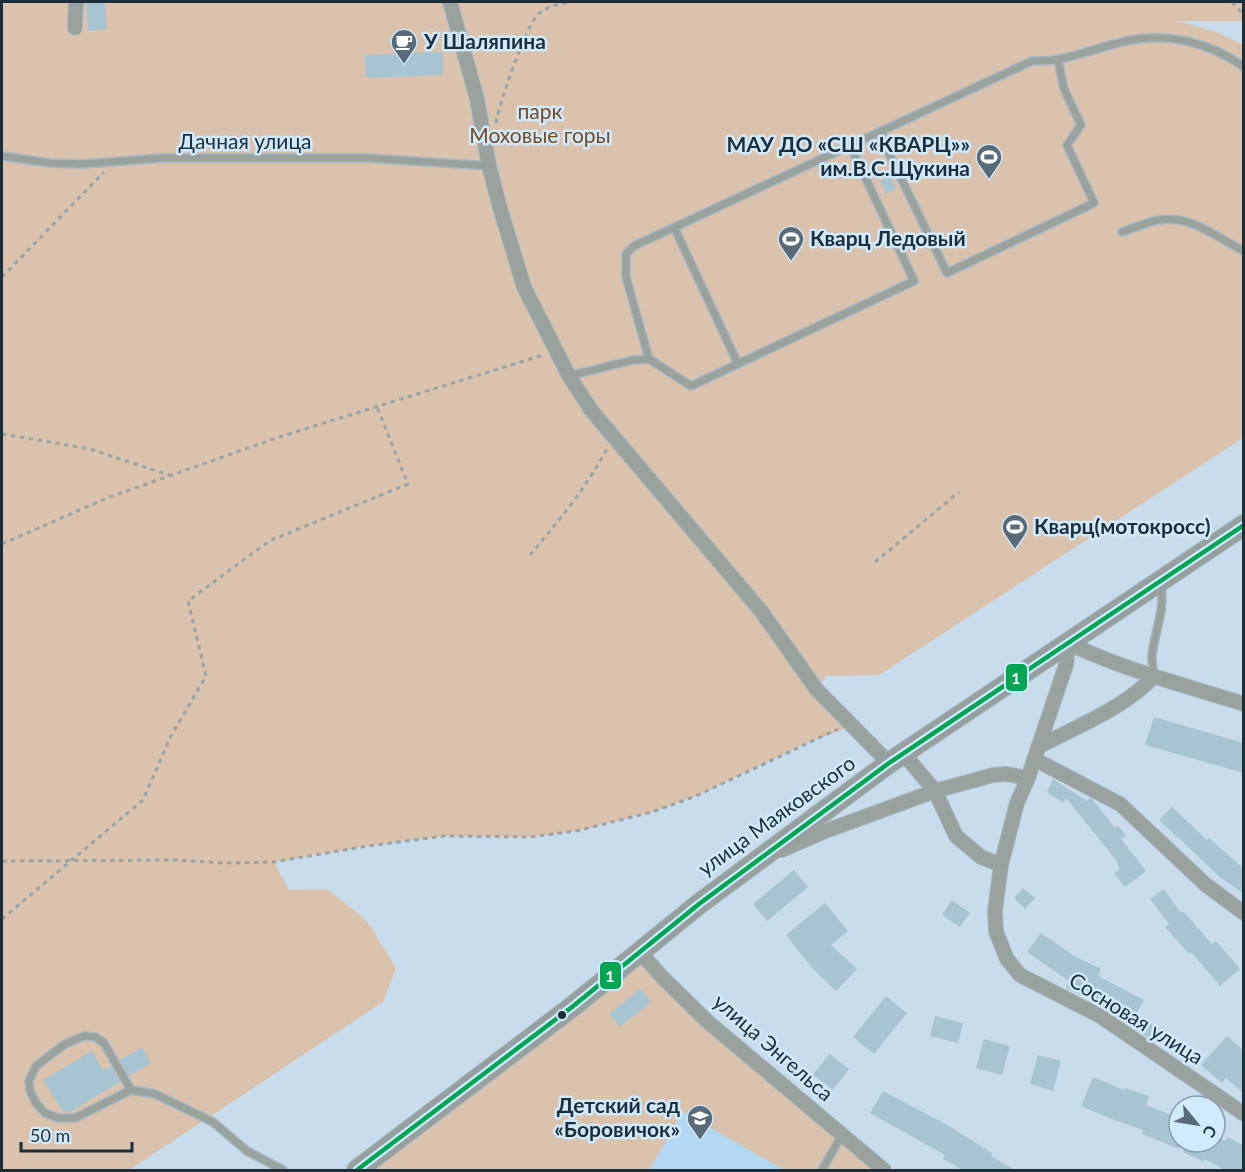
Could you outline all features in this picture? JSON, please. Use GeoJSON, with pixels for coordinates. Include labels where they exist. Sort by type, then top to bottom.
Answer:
{"type":"FeatureCollection","features":[{"type":"Feature","properties":{"kind":"main road","name":"улица Маяковского"},"geometry":{"type":"LineString","coordinates":[[357,1170],[502,1061],[755,861],[896,758],[1244,525]]}},
{"type":"Feature","properties":{"kind":"street"},"geometry":{"type":"LineString","coordinates":[[75,28],[76,2]]}},
{"type":"Feature","properties":{"kind":"street"},"geometry":{"type":"LineString","coordinates":[[450,2],[477,99],[489,166],[512,252],[524,287],[569,376],[591,410],[761,611],[817,690],[853,726],[935,790],[956,837],[981,857],[1001,865]]}},
{"type":"Feature","properties":{"kind":"street"},"geometry":{"type":"LineString","coordinates":[[1068,643],[1095,656],[1154,677],[1244,704]]}},
{"type":"Feature","properties":{"kind":"street","name":"Сосновая улица"},"geometry":{"type":"LineString","coordinates":[[1068,643],[1066,664],[1028,778],[1017,803],[1001,865],[995,911],[996,932],[1007,959],[1020,975],[1100,1016],[1244,1114]]}},
{"type":"Feature","properties":{"kind":"street"},"geometry":{"type":"LineString","coordinates":[[1154,677],[1142,689],[1036,753],[1120,804],[1206,885],[1244,913]]}},
{"type":"Feature","properties":{"kind":"street"},"geometry":{"type":"LineString","coordinates":[[755,861],[823,832],[935,790],[993,775],[1006,774],[1028,778]]}},
{"type":"Feature","properties":{"kind":"street","name":"улица Энгельса"},"geometry":{"type":"LineString","coordinates":[[640,952],[708,1022],[884,1170]]}},
{"type":"Feature","properties":{"kind":"lane"},"geometry":{"type":"LineString","coordinates":[[649,359],[626,277],[626,254],[634,246],[675,229],[1032,61],[1058,60],[1127,41],[1162,37],[1200,45],[1244,67]]}},
{"type":"Feature","properties":{"kind":"lane"},"geometry":{"type":"LineString","coordinates":[[883,132],[882,139],[947,273],[1094,203],[1068,145],[1081,125],[1064,89],[1058,60]]}},
{"type":"Feature","properties":{"kind":"lane"},"geometry":{"type":"LineString","coordinates":[[569,376],[633,360],[649,359],[691,386],[914,280],[850,146]]}},
{"type":"Feature","properties":{"kind":"lane","name":"Дачная улица"},"geometry":{"type":"LineString","coordinates":[[2,156],[50,163],[83,164],[162,158],[368,158],[489,166]]}},
{"type":"Feature","properties":{"kind":"lane"},"geometry":{"type":"LineString","coordinates":[[1122,232],[1159,220],[1179,220],[1196,225],[1244,251]]}},
{"type":"Feature","properties":{"kind":"lane"},"geometry":{"type":"LineString","coordinates":[[675,229],[738,364]]}},
{"type":"Feature","properties":{"kind":"lane"},"geometry":{"type":"LineString","coordinates":[[1154,677],[1152,656],[1163,598],[1160,580]]}},
{"type":"Feature","properties":{"kind":"lane"},"geometry":{"type":"LineString","coordinates":[[131,1090],[104,1043],[95,1037],[84,1036],[65,1044],[36,1066],[30,1081],[30,1091],[36,1103],[45,1113],[65,1118],[75,1118],[131,1090],[155,1094],[213,1122],[247,1151],[283,1170]]}},
{"type":"Feature","properties":{"kind":"lane"},"geometry":{"type":"LineString","coordinates":[[822,1170],[842,1135]]}},
{"type":"Feature","properties":{"kind":"path"},"geometry":{"type":"LineString","coordinates":[[496,125],[520,51],[535,18],[547,7],[569,2]]}},
{"type":"Feature","properties":{"kind":"path"},"geometry":{"type":"LineString","coordinates":[[1232,2],[1244,15]]}},
{"type":"Feature","properties":{"kind":"path"},"geometry":{"type":"LineString","coordinates":[[2,277],[113,162]]}},
{"type":"Feature","properties":{"kind":"path"},"geometry":{"type":"LineString","coordinates":[[2,544],[107,498],[170,475],[282,436],[556,351]]}},
{"type":"Feature","properties":{"kind":"path"},"geometry":{"type":"LineString","coordinates":[[2,919],[143,800],[171,736],[206,676],[188,601],[268,541],[408,484],[377,407]]}},
{"type":"Feature","properties":{"kind":"path"},"geometry":{"type":"LineString","coordinates":[[2,434],[90,449],[170,475]]}},
{"type":"Feature","properties":{"kind":"path"},"geometry":{"type":"LineString","coordinates":[[530,555],[593,476],[614,437]]}},
{"type":"Feature","properties":{"kind":"path"},"geometry":{"type":"LineString","coordinates":[[875,562],[959,492]]}},
{"type":"Feature","properties":{"kind":"path"},"geometry":{"type":"LineString","coordinates":[[2,861],[273,862],[437,837],[530,837],[576,831],[652,812],[696,796],[832,730],[853,726]]}},
{"type":"Feature","properties":{"kind":"shaded area","name":"Детский сад «Боровичок»"},"geometry":{"type":"Polygon","coordinates":[[[683,1111],[784,1170],[649,1170],[683,1111]]]}},
{"type":"Feature","properties":{"kind":"green space","name":"парк Моховые горы"},"geometry":{"type":"Polygon","coordinates":[[[2,2],[1243,2],[1243,21],[1179,21],[1219,33],[1243,45],[1243,438],[879,675],[826,676],[817,690],[853,726],[808,742],[696,796],[652,812],[576,831],[530,837],[445,836],[274,862],[289,890],[327,889],[366,920],[396,968],[383,1002],[129,1170],[2,1170],[2,2]]]}},
{"type":"Feature","properties":{"kind":"green space"},"geometry":{"type":"Polygon","coordinates":[[[640,952],[884,1170],[784,1170],[683,1112],[649,1170],[357,1170],[640,952]]]}},
{"type":"Feature","properties":{"kind":"building"},"geometry":{"type":"Polygon","coordinates":[[[86,2],[105,2],[107,29],[88,31],[86,2]]]}},
{"type":"Feature","properties":{"kind":"building","name":"У Шаляпина"},"geometry":{"type":"Polygon","coordinates":[[[443,52],[443,75],[366,78],[365,55],[443,52]]]}},
{"type":"Feature","properties":{"kind":"building"},"geometry":{"type":"Polygon","coordinates":[[[890,176],[896,189],[886,194],[880,181],[890,176]]]}},
{"type":"Feature","properties":{"kind":"building"},"geometry":{"type":"Polygon","coordinates":[[[1154,717],[1244,743],[1244,773],[1145,745],[1154,717]]]}},
{"type":"Feature","properties":{"kind":"building"},"geometry":{"type":"Polygon","coordinates":[[[1053,779],[1087,801],[1090,798],[1093,800],[1115,828],[1118,826],[1126,835],[1121,839],[1146,871],[1125,887],[1114,874],[1120,869],[1116,860],[1066,798],[1063,803],[1047,792],[1053,779]]]}},
{"type":"Feature","properties":{"kind":"building"},"geometry":{"type":"Polygon","coordinates":[[[1172,807],[1207,840],[1209,838],[1244,869],[1244,894],[1220,877],[1159,820],[1172,807]]]}},
{"type":"Feature","properties":{"kind":"building"},"geometry":{"type":"Polygon","coordinates":[[[794,870],[808,887],[767,921],[753,904],[794,870]]]}},
{"type":"Feature","properties":{"kind":"building"},"geometry":{"type":"Polygon","coordinates":[[[1023,888],[1035,898],[1025,909],[1014,898],[1023,888]]]}},
{"type":"Feature","properties":{"kind":"building"},"geometry":{"type":"Polygon","coordinates":[[[1164,889],[1181,913],[1183,911],[1212,944],[1216,941],[1240,969],[1220,986],[1191,952],[1189,954],[1165,927],[1169,924],[1150,899],[1164,889]]]}},
{"type":"Feature","properties":{"kind":"building"},"geometry":{"type":"Polygon","coordinates":[[[952,900],[970,913],[960,927],[942,915],[952,900]]]}},
{"type":"Feature","properties":{"kind":"building"},"geometry":{"type":"Polygon","coordinates":[[[825,903],[848,931],[831,945],[857,969],[836,991],[813,969],[786,935],[825,903]]]}},
{"type":"Feature","properties":{"kind":"building"},"geometry":{"type":"Polygon","coordinates":[[[1041,933],[1074,956],[1101,969],[1098,976],[1144,1000],[1133,1020],[1088,995],[1087,998],[1066,988],[1069,981],[1027,952],[1041,933]]]}},
{"type":"Feature","properties":{"kind":"building"},"geometry":{"type":"Polygon","coordinates":[[[640,989],[651,1002],[620,1027],[609,1014],[640,989]]]}},
{"type":"Feature","properties":{"kind":"building"},"geometry":{"type":"Polygon","coordinates":[[[886,996],[907,1013],[874,1054],[853,1037],[886,996]]]}},
{"type":"Feature","properties":{"kind":"building"},"geometry":{"type":"Polygon","coordinates":[[[935,1016],[963,1023],[958,1043],[930,1036],[935,1016]]]}},
{"type":"Feature","properties":{"kind":"building"},"geometry":{"type":"Polygon","coordinates":[[[1142,1018],[1164,1031],[1157,1044],[1135,1029],[1142,1018]]]}},
{"type":"Feature","properties":{"kind":"building"},"geometry":{"type":"Polygon","coordinates":[[[1227,1036],[1244,1051],[1244,1094],[1226,1078],[1222,1083],[1201,1065],[1227,1036]]]}},
{"type":"Feature","properties":{"kind":"building"},"geometry":{"type":"Polygon","coordinates":[[[984,1039],[1010,1046],[1002,1075],[976,1068],[984,1039]]]}},
{"type":"Feature","properties":{"kind":"building"},"geometry":{"type":"Polygon","coordinates":[[[142,1047],[151,1063],[129,1076],[120,1060],[142,1047]]]}},
{"type":"Feature","properties":{"kind":"building"},"geometry":{"type":"Polygon","coordinates":[[[92,1051],[103,1070],[111,1066],[120,1082],[70,1112],[63,1112],[43,1080],[92,1051]]]}},
{"type":"Feature","properties":{"kind":"building"},"geometry":{"type":"Polygon","coordinates":[[[829,1054],[849,1069],[833,1090],[813,1075],[829,1054]]]}},
{"type":"Feature","properties":{"kind":"building"},"geometry":{"type":"Polygon","coordinates":[[[1038,1055],[1061,1061],[1053,1091],[1030,1084],[1038,1055]]]}},
{"type":"Feature","properties":{"kind":"building"},"geometry":{"type":"Polygon","coordinates":[[[1093,1077],[1124,1090],[1125,1088],[1149,1096],[1146,1105],[1167,1113],[1167,1144],[1142,1134],[1143,1130],[1081,1106],[1093,1077]]]}},
{"type":"Feature","properties":{"kind":"building"},"geometry":{"type":"Polygon","coordinates":[[[883,1091],[949,1126],[1015,1170],[963,1170],[943,1159],[945,1155],[870,1113],[883,1091]]]}},
{"type":"Feature","properties":{"kind":"building"},"geometry":{"type":"Polygon","coordinates":[[[1228,1137],[1244,1146],[1244,1170],[1224,1170],[1205,1159],[1204,1162],[1187,1154],[1227,1154],[1228,1137]]]}},
{"type":"Feature","properties":{"kind":"transit line","name":"1"},"geometry":{"type":"LineString","coordinates":[[357,1170],[572,1007],[699,904],[889,763],[1244,525]]}},
{"type":"Feature","properties":{"kind":"place","name":"У Шаляпина"},"geometry":{"type":"Point","coordinates":[404,65]}},
{"type":"Feature","properties":{"kind":"place","name":"МАУ ДО «СШ «КВАРЦ»» им.В.С.Щукина"},"geometry":{"type":"Point","coordinates":[989,180]}},
{"type":"Feature","properties":{"kind":"place","name":"Кварц Ледовый"},"geometry":{"type":"Point","coordinates":[791,262]}},
{"type":"Feature","properties":{"kind":"place","name":"Кварц(мотокросс)"},"geometry":{"type":"Point","coordinates":[1015,550]}},
{"type":"Feature","properties":{"kind":"place","name":"Детский сад «Боровичок»"},"geometry":{"type":"Point","coordinates":[700,1141]}}]}
